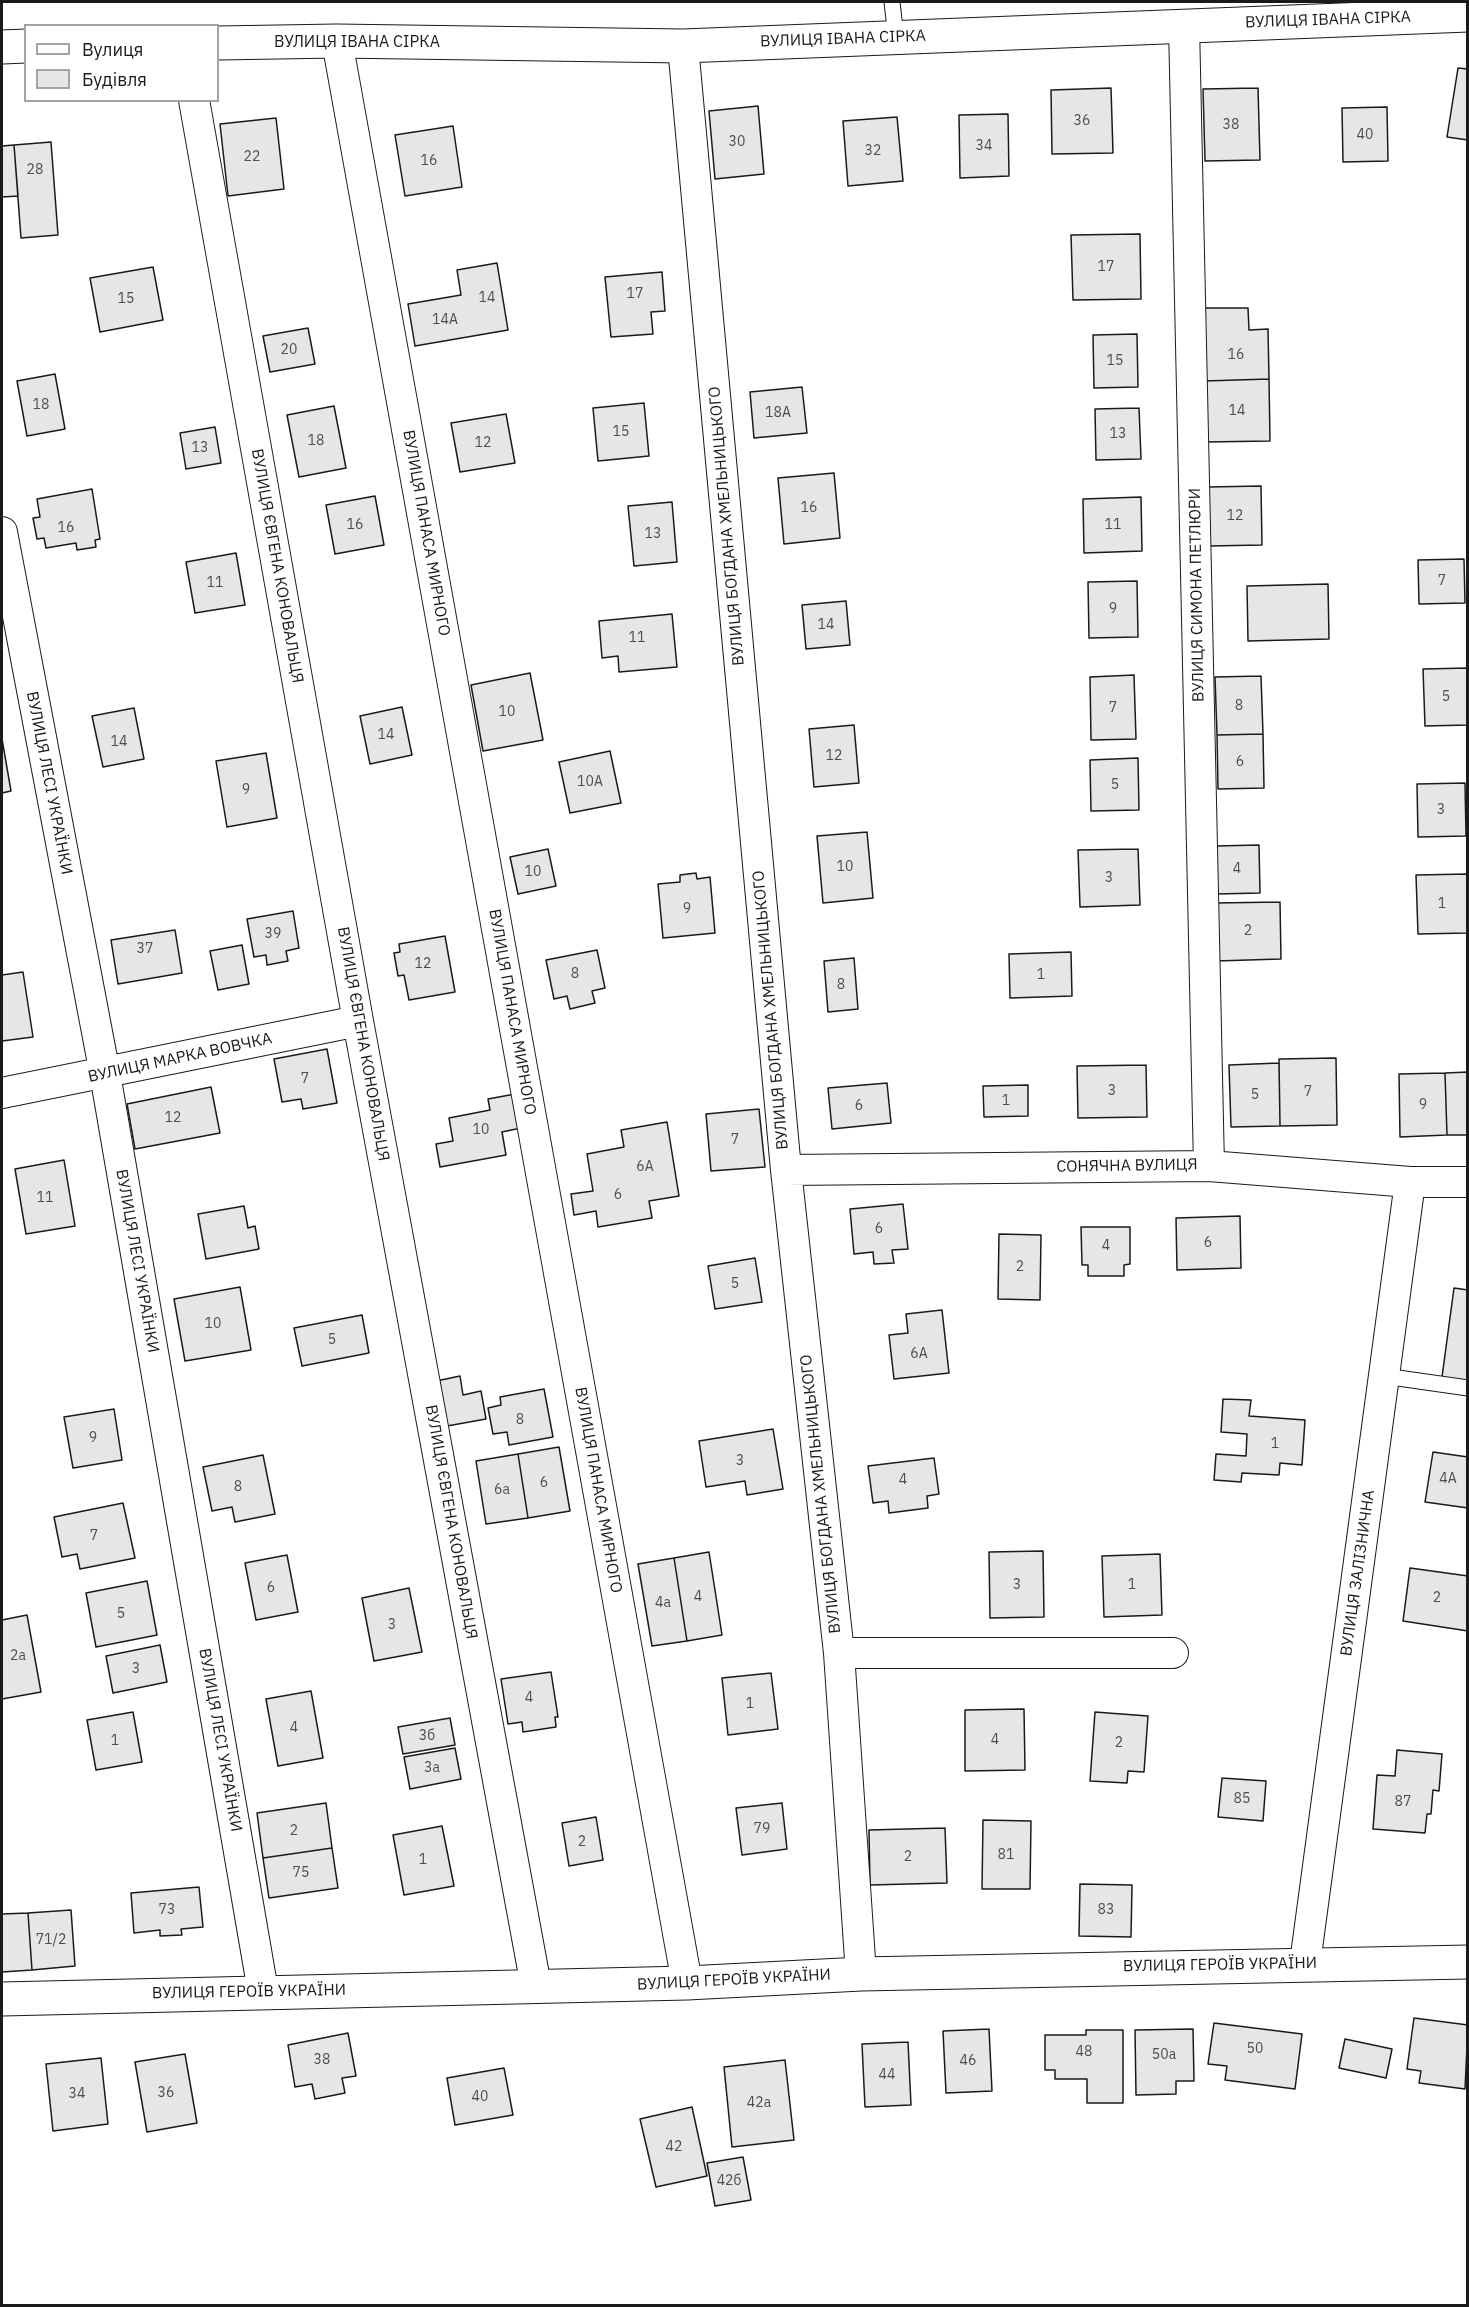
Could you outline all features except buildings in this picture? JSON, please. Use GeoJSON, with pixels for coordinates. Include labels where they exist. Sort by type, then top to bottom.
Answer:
{"type":"FeatureCollection","features":[{"type":"Feature","properties":{"kind":"street","name":"ВУЛИЦЯ ІВАНА СІРКА"},"geometry":{"type":"LineString","coordinates":[[219,44],[337,40],[683,46],[1467,15]]}},
{"type":"Feature","properties":{"kind":"street","name":"ВУЛИЦЯ СИМОНА ПЕТЛЮРИ"},"geometry":{"type":"LineString","coordinates":[[1184,25],[1209,1166]]}},
{"type":"Feature","properties":{"kind":"street","name":"ВУЛИЦЯ ПАНАСА МИРНОГО"},"geometry":{"type":"LineString","coordinates":[[337,40],[687,1983]]}},
{"type":"Feature","properties":{"kind":"street"},"geometry":{"type":"LineString","coordinates":[[2,47],[24,46]]}},
{"type":"Feature","properties":{"kind":"street","name":"ВУЛИЦЯ БОГДАНА ХМЕЛЬНИЦЬКОГО"},"geometry":{"type":"LineString","coordinates":[[683,46],[786,1170],[839,1653],[861,1974]]}},
{"type":"Feature","properties":{"kind":"street","name":"ВУЛИЦЯ ЄВГЕНА КОНОВАЛЬЦЯ"},"geometry":{"type":"LineString","coordinates":[[194,102],[358,1021],[536,1986]]}},
{"type":"Feature","properties":{"kind":"street","name":"ВУЛИЦЯ ЛЕСІ УКРАЇНКИ"},"geometry":{"type":"LineString","coordinates":[[2,532],[105,1074],[263,1991]]}},
{"type":"Feature","properties":{"kind":"street","name":"ВУЛИЦЯ МАРКА ВОВЧКА"},"geometry":{"type":"LineString","coordinates":[[2,1094],[358,1021]]}},
{"type":"Feature","properties":{"kind":"street","name":"СОНЯЧНА ВУЛИЦЯ"},"geometry":{"type":"LineString","coordinates":[[786,1170],[1209,1166],[1410,1182],[1467,1182]]}},
{"type":"Feature","properties":{"kind":"street","name":"ВУЛИЦЯ ЗАЛІЗНИЧНА"},"geometry":{"type":"LineString","coordinates":[[1305,1963],[1410,1182]]}},
{"type":"Feature","properties":{"kind":"street"},"geometry":{"type":"LineString","coordinates":[[839,1653],[1173,1653]]}},
{"type":"Feature","properties":{"kind":"street","name":"ВУЛИЦЯ ГЕРОЇВ УКРАЇНИ"},"geometry":{"type":"LineString","coordinates":[[2,1999],[263,1991],[687,1983],[861,1974],[1305,1963],[1467,1962]]}},
{"type":"Feature","properties":{"kind":"lane"},"geometry":{"type":"LineString","coordinates":[[892,2],[896,37]]}},
{"type":"Feature","properties":{"kind":"lane"},"geometry":{"type":"LineString","coordinates":[[1384,1376],[1467,1388]]}}]}
